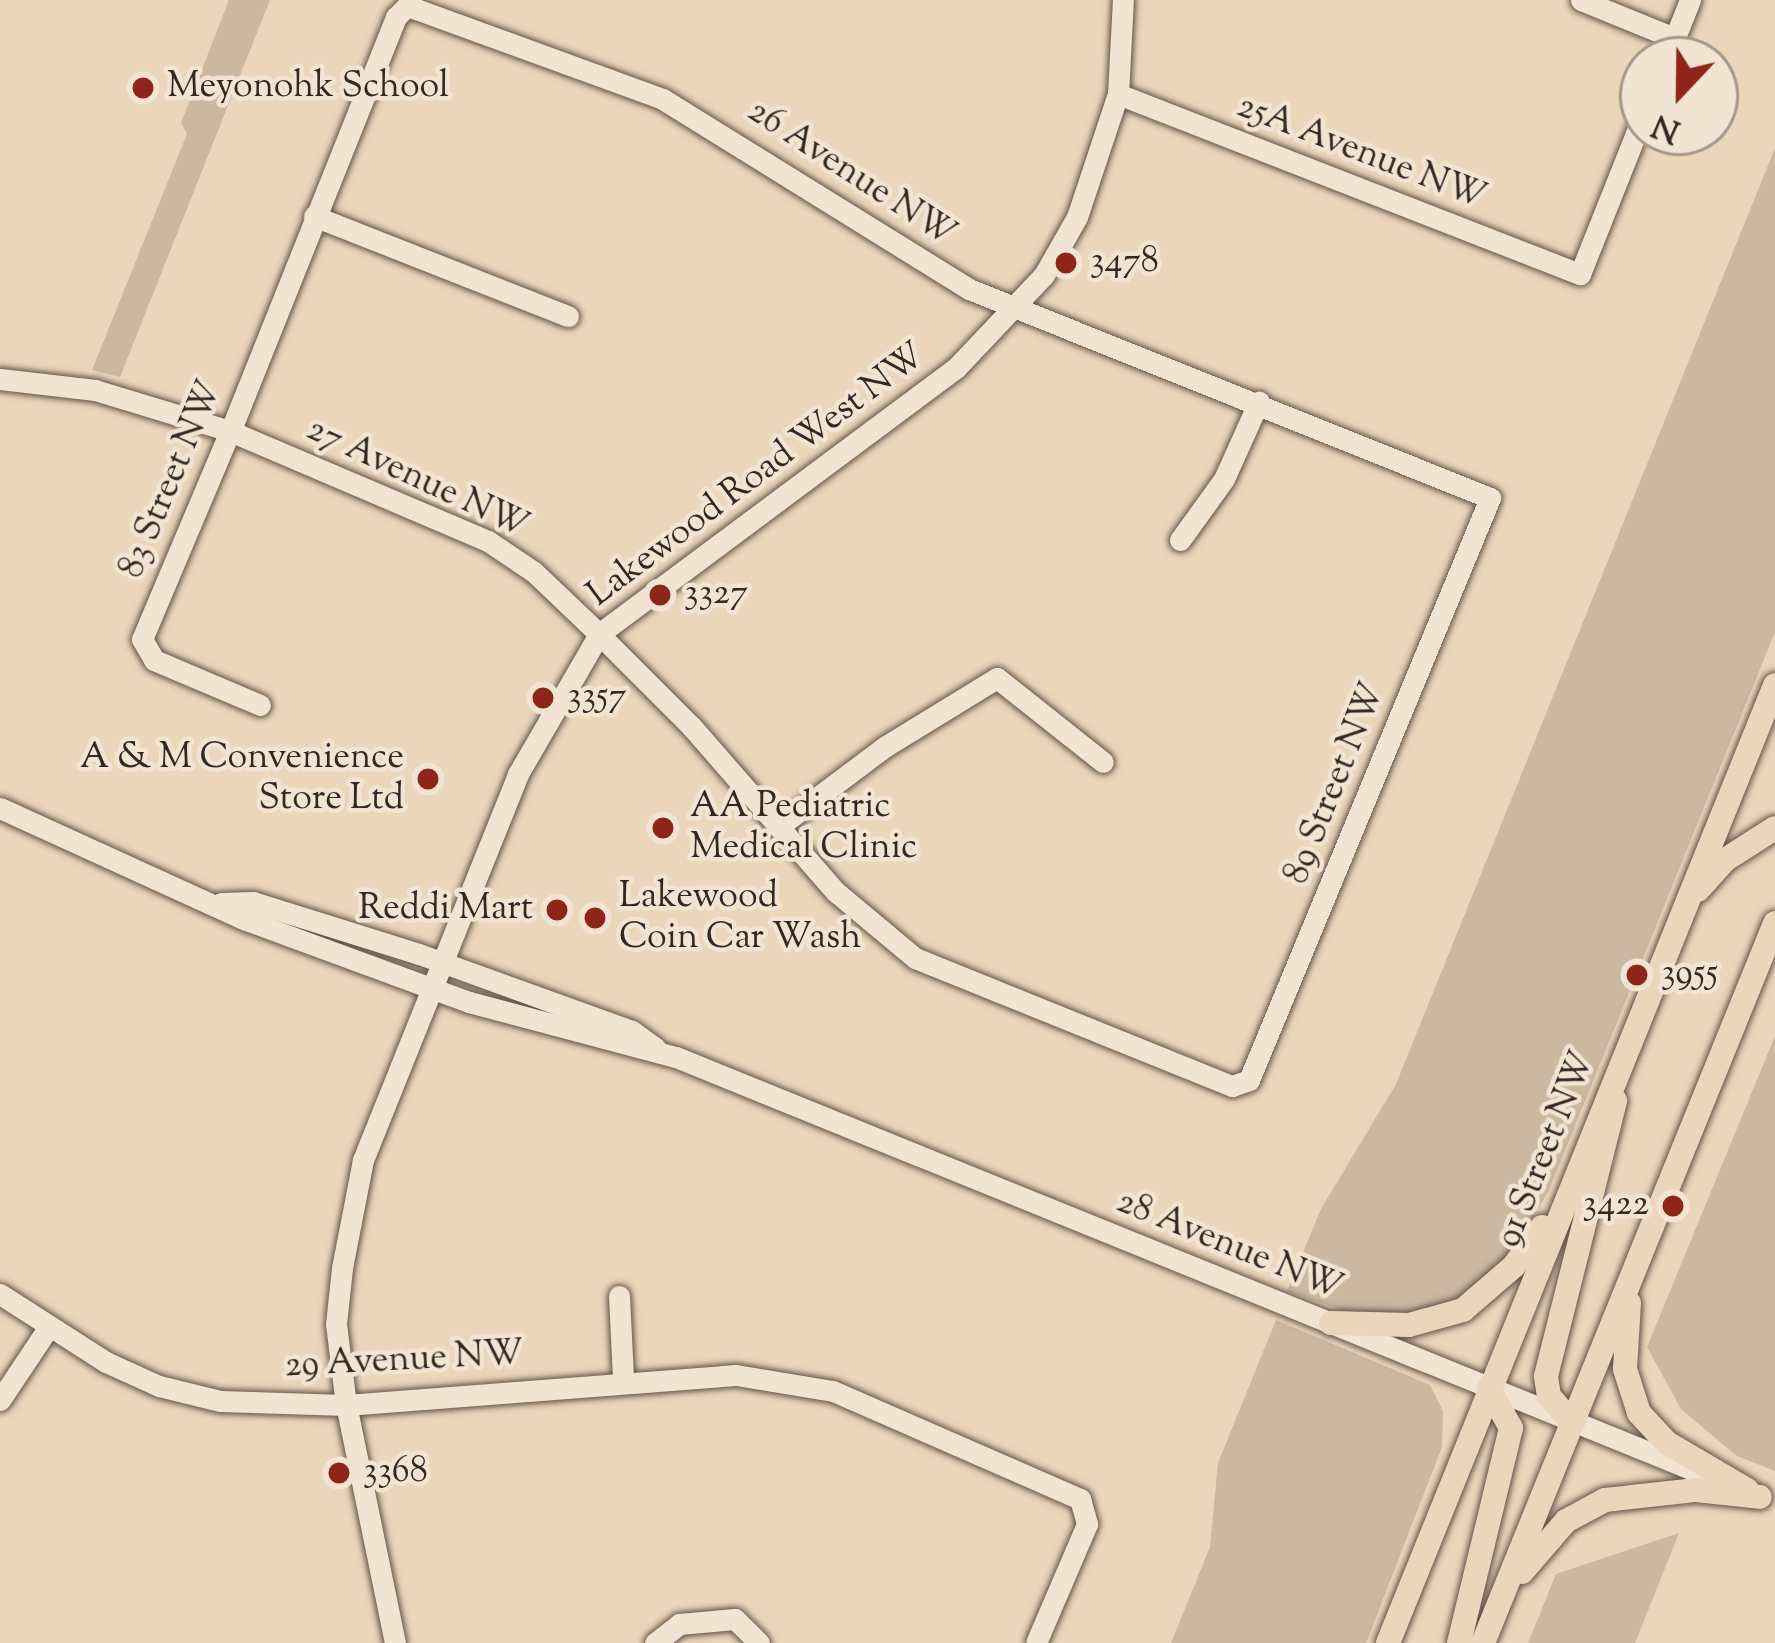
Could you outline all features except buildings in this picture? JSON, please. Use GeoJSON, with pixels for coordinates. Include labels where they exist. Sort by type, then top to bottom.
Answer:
{"type":"FeatureCollection","features":[{"type":"Feature","properties":{"kind":"main road","name":"91 Street NW"},"geometry":{"type":"LineString","coordinates":[[1388,1643],[1578,1162],[1775,685]]}},
{"type":"Feature","properties":{"kind":"main road"},"geometry":{"type":"LineString","coordinates":[[1657,970],[1701,885],[1775,828]]}},
{"type":"Feature","properties":{"kind":"main road"},"geometry":{"type":"LineString","coordinates":[[1483,1643],[1775,923]]}},
{"type":"Feature","properties":{"kind":"main road"},"geometry":{"type":"LineString","coordinates":[[1573,1423],[1550,1396],[1546,1376],[1626,1052]]}},
{"type":"Feature","properties":{"kind":"main road"},"geometry":{"type":"LineString","coordinates":[[1331,1323],[1409,1324],[1463,1310],[1526,1251],[1578,1162]]}},
{"type":"Feature","properties":{"kind":"main road"},"geometry":{"type":"LineString","coordinates":[[1632,1274],[1625,1370],[1639,1413],[1667,1443],[1767,1500]]}},
{"type":"Feature","properties":{"kind":"main road"},"geometry":{"type":"LineString","coordinates":[[1459,1643],[1511,1428],[1490,1389]]}},
{"type":"Feature","properties":{"kind":"main road"},"geometry":{"type":"LineString","coordinates":[[1498,1604],[1544,1542],[1587,1506],[1696,1490],[1767,1500]]}},
{"type":"Feature","properties":{"kind":"street","name":"Lakewood Road West NW"},"geometry":{"type":"LineString","coordinates":[[395,1643],[346,1405],[335,1324],[349,1225],[364,1160],[518,774],[599,634],[873,435],[1016,307],[1077,217],[1118,94],[1123,0]]}},
{"type":"Feature","properties":{"kind":"street"},"geometry":{"type":"LineString","coordinates":[[1581,0],[1669,36]]}},
{"type":"Feature","properties":{"kind":"street"},"geometry":{"type":"LineString","coordinates":[[1675,36],[1690,0]]}},
{"type":"Feature","properties":{"kind":"street","name":"83 Street NW"},"geometry":{"type":"LineString","coordinates":[[260,705],[154,660],[142,639],[314,215],[407,6]]}},
{"type":"Feature","properties":{"kind":"street","name":"26 Avenue NW"},"geometry":{"type":"LineString","coordinates":[[407,6],[663,99],[969,290],[1259,401],[1490,498]]}},
{"type":"Feature","properties":{"kind":"street","name":"25A Avenue NW"},"geometry":{"type":"LineString","coordinates":[[1118,94],[1580,274],[1627,156]]}},
{"type":"Feature","properties":{"kind":"street"},"geometry":{"type":"LineString","coordinates":[[314,215],[568,316]]}},
{"type":"Feature","properties":{"kind":"street","name":"27 Avenue NW"},"geometry":{"type":"LineString","coordinates":[[0,379],[95,390],[230,431],[488,541],[534,572],[599,634],[836,892],[915,958],[1232,1086]]}},
{"type":"Feature","properties":{"kind":"street"},"geometry":{"type":"LineString","coordinates":[[1180,540],[1224,479],[1259,401]]}},
{"type":"Feature","properties":{"kind":"street","name":"89 Street NW"},"geometry":{"type":"LineString","coordinates":[[1232,1086],[1249,1080],[1490,498]]}},
{"type":"Feature","properties":{"kind":"street"},"geometry":{"type":"LineString","coordinates":[[778,827],[886,746],[998,678],[1103,762]]}},
{"type":"Feature","properties":{"kind":"street","name":"28 Avenue NW"},"geometry":{"type":"LineString","coordinates":[[0,808],[220,903],[246,920],[431,990],[658,1051],[1767,1500]]}},
{"type":"Feature","properties":{"kind":"street","name":"28 Avenue NW"},"geometry":{"type":"LineString","coordinates":[[220,903],[253,902],[443,962],[632,1031],[658,1051]]}},
{"type":"Feature","properties":{"kind":"street","name":"29 Avenue NW"},"geometry":{"type":"LineString","coordinates":[[0,1294],[48,1328],[160,1386],[220,1400],[346,1405],[623,1379],[736,1375],[832,1391],[1080,1499],[1087,1524],[1036,1643]]}},
{"type":"Feature","properties":{"kind":"street"},"geometry":{"type":"LineString","coordinates":[[619,1296],[623,1379]]}},
{"type":"Feature","properties":{"kind":"street"},"geometry":{"type":"LineString","coordinates":[[0,1400],[48,1328]]}},
{"type":"Feature","properties":{"kind":"street"},"geometry":{"type":"LineString","coordinates":[[655,1643],[680,1624],[735,1619],[759,1643]]}},
{"type":"Feature","properties":{"kind":"shaded area"},"geometry":{"type":"Polygon","coordinates":[[[229,0],[270,0],[120,377],[92,370],[187,134],[181,123],[229,0]]]}},
{"type":"Feature","properties":{"kind":"shaded area"},"geometry":{"type":"Polygon","coordinates":[[[1775,148],[1775,632],[1549,1190],[1514,1251],[1454,1303],[1427,1313],[1350,1313],[1287,1291],[1321,1209],[1396,1084],[1775,148]]]}},
{"type":"Feature","properties":{"kind":"shaded area"},"geometry":{"type":"Polygon","coordinates":[[[1775,1036],[1775,1471],[1737,1456],[1681,1409],[1647,1347],[1775,1036]]]}},
{"type":"Feature","properties":{"kind":"shaded area"},"geometry":{"type":"Polygon","coordinates":[[[1276,1320],[1430,1385],[1443,1411],[1442,1447],[1366,1643],[1171,1643],[1210,1547],[1218,1463],[1276,1320]]]}},
{"type":"Feature","properties":{"kind":"shaded area"},"geometry":{"type":"Polygon","coordinates":[[[1679,1533],[1635,1643],[1528,1643],[1556,1574],[1679,1533]]]}},
{"type":"Feature","properties":{"kind":"place","name":"Meyonohk School"},"geometry":{"type":"Point","coordinates":[143,88]}},
{"type":"Feature","properties":{"kind":"place","name":"3478"},"geometry":{"type":"Point","coordinates":[1066,263]}},
{"type":"Feature","properties":{"kind":"place","name":"3327"},"geometry":{"type":"Point","coordinates":[660,595]}},
{"type":"Feature","properties":{"kind":"place","name":"3357"},"geometry":{"type":"Point","coordinates":[543,698]}},
{"type":"Feature","properties":{"kind":"place","name":"A & M Convenience Store Ltd"},"geometry":{"type":"Point","coordinates":[428,779]}},
{"type":"Feature","properties":{"kind":"place","name":"AA Pediatric Medical Clinic"},"geometry":{"type":"Point","coordinates":[663,828]}},
{"type":"Feature","properties":{"kind":"place","name":"Reddi Mart"},"geometry":{"type":"Point","coordinates":[557,910]}},
{"type":"Feature","properties":{"kind":"place","name":"Lakewood Coin Car Wash"},"geometry":{"type":"Point","coordinates":[595,918]}},
{"type":"Feature","properties":{"kind":"place","name":"3955"},"geometry":{"type":"Point","coordinates":[1637,975]}},
{"type":"Feature","properties":{"kind":"place","name":"3422"},"geometry":{"type":"Point","coordinates":[1673,1206]}},
{"type":"Feature","properties":{"kind":"place","name":"3368"},"geometry":{"type":"Point","coordinates":[339,1473]}}]}
